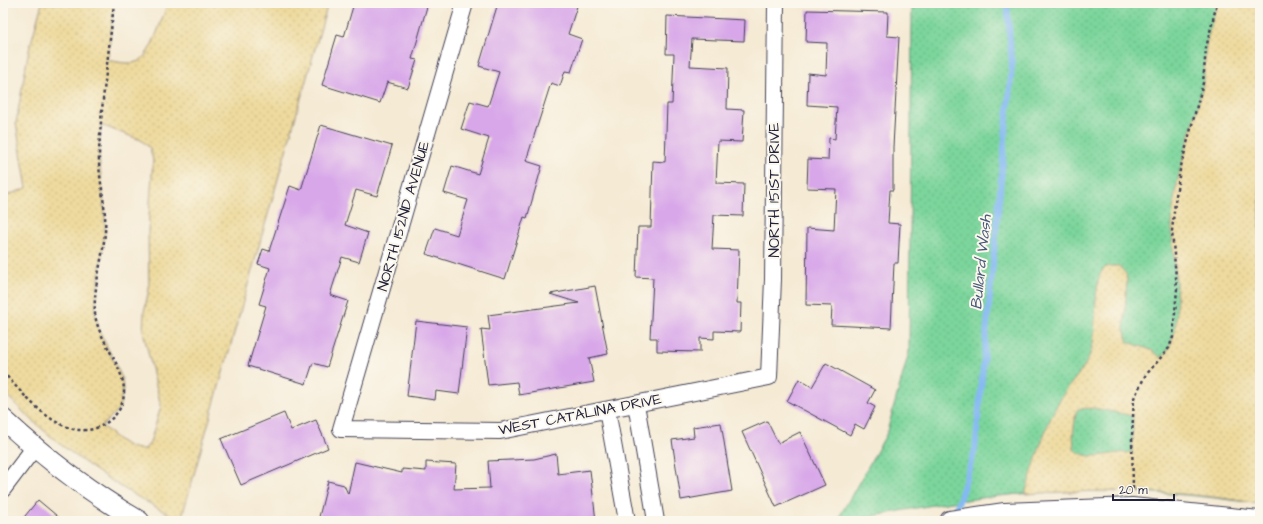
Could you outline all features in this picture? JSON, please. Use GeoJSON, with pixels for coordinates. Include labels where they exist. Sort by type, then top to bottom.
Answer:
{"type":"FeatureCollection","features":[{"type":"Feature","properties":{"kind":"street","name":"NORTH 152ND AVENUE"},"geometry":{"type":"LineString","coordinates":[[341,429],[464,3]]}},
{"type":"Feature","properties":{"kind":"street","name":"NORTH 151ST DRIVE"},"geometry":{"type":"LineString","coordinates":[[769,377],[773,279],[776,3]]}},
{"type":"Feature","properties":{"kind":"street","name":"WEST CATALINA DRIVE"},"geometry":{"type":"LineString","coordinates":[[341,429],[500,431],[769,377]]}},
{"type":"Feature","properties":{"kind":"street"},"geometry":{"type":"LineString","coordinates":[[636,404],[656,521]]}},
{"type":"Feature","properties":{"kind":"street"},"geometry":{"type":"LineString","coordinates":[[607,410],[628,521]]}},
{"type":"Feature","properties":{"kind":"street"},"geometry":{"type":"LineString","coordinates":[[3,419],[34,448],[85,488],[139,521]]}},
{"type":"Feature","properties":{"kind":"street"},"geometry":{"type":"LineString","coordinates":[[3,489],[34,448]]}},
{"type":"Feature","properties":{"kind":"street"},"geometry":{"type":"LineString","coordinates":[[950,521],[1004,513],[1132,508],[1259,521]]}},
{"type":"Feature","properties":{"kind":"path"},"geometry":{"type":"LineString","coordinates":[[3,372],[39,408],[62,426],[70,429],[87,430],[106,424],[119,409],[122,400],[122,378],[99,330],[95,311],[105,231],[105,216],[99,162],[100,140],[114,3]]}},
{"type":"Feature","properties":{"kind":"path"},"geometry":{"type":"LineString","coordinates":[[1132,508],[1132,436],[1134,398],[1145,376],[1169,348],[1173,337],[1177,289],[1172,231],[1174,202],[1180,170],[1203,83],[1206,48],[1217,3]]}},
{"type":"Feature","properties":{"kind":"green space"},"geometry":{"type":"Polygon","coordinates":[[[912,3],[1260,3],[1260,504],[1162,493],[1097,491],[1031,493],[980,498],[849,521],[837,521],[886,435],[909,352],[912,3]]]}},
{"type":"Feature","properties":{"kind":"sand"},"geometry":{"type":"Polygon","coordinates":[[[42,3],[114,3],[108,60],[128,63],[139,61],[148,51],[156,35],[168,3],[328,3],[181,520],[133,494],[86,464],[22,411],[3,391],[3,197],[27,188],[16,123],[28,54],[42,3]],[[101,125],[99,156],[105,231],[95,311],[99,330],[122,378],[123,389],[119,409],[102,426],[127,445],[133,448],[145,449],[150,443],[161,406],[143,331],[144,312],[149,289],[148,231],[153,160],[150,148],[141,140],[101,125]]]}},
{"type":"Feature","properties":{"kind":"sand"},"geometry":{"type":"Polygon","coordinates":[[[1217,3],[1260,3],[1260,504],[1231,499],[1172,493],[1084,491],[1025,494],[1044,436],[1058,403],[1083,368],[1091,353],[1099,277],[1104,269],[1110,266],[1119,266],[1126,274],[1127,280],[1124,329],[1128,342],[1151,350],[1162,358],[1170,346],[1174,332],[1177,298],[1172,231],[1175,193],[1204,80],[1207,43],[1217,3]],[[1094,408],[1078,409],[1076,412],[1073,435],[1074,449],[1087,456],[1132,453],[1133,416],[1094,408]]]}},
{"type":"Feature","properties":{"kind":"building"},"geometry":{"type":"Polygon","coordinates":[[[354,3],[428,3],[412,59],[417,60],[408,88],[387,82],[380,103],[322,85],[337,35],[344,37],[354,3]]]}},
{"type":"Feature","properties":{"kind":"building"},"geometry":{"type":"Polygon","coordinates":[[[498,3],[578,3],[568,34],[582,39],[571,72],[565,71],[560,86],[551,83],[526,161],[542,166],[527,218],[524,217],[505,279],[426,254],[435,228],[457,235],[468,200],[444,193],[452,166],[478,174],[489,138],[461,129],[470,101],[488,106],[499,72],[479,66],[498,3]]]}},
{"type":"Feature","properties":{"kind":"building"},"geometry":{"type":"Polygon","coordinates":[[[807,10],[888,12],[887,36],[899,37],[893,147],[893,190],[890,190],[888,223],[900,224],[898,263],[894,263],[891,328],[831,325],[832,306],[806,305],[807,228],[834,230],[836,189],[807,188],[808,159],[828,160],[829,138],[835,139],[837,107],[807,105],[808,73],[826,75],[827,43],[806,42],[807,10]]]}},
{"type":"Feature","properties":{"kind":"building"},"geometry":{"type":"Polygon","coordinates":[[[667,16],[745,20],[744,41],[692,39],[690,66],[728,68],[727,109],[744,110],[742,142],[718,141],[716,183],[744,184],[743,216],[714,215],[712,249],[739,250],[737,303],[741,303],[740,332],[714,331],[714,339],[700,338],[700,352],[657,351],[657,338],[650,338],[653,278],[636,277],[638,227],[651,227],[653,161],[665,162],[667,104],[672,104],[674,54],[666,54],[667,16]]]}},
{"type":"Feature","properties":{"kind":"building"},"geometry":{"type":"Polygon","coordinates":[[[321,125],[392,146],[377,196],[356,190],[345,225],[368,233],[359,262],[342,257],[330,295],[348,301],[327,367],[313,363],[306,384],[248,366],[266,306],[259,304],[270,268],[258,264],[263,249],[269,251],[290,186],[301,190],[321,125]]]}},
{"type":"Feature","properties":{"kind":"building"},"geometry":{"type":"Polygon","coordinates":[[[595,286],[608,354],[589,358],[594,382],[519,395],[517,382],[488,385],[481,329],[490,330],[488,315],[579,303],[550,294],[595,286]]]}},
{"type":"Feature","properties":{"kind":"building"},"geometry":{"type":"Polygon","coordinates":[[[416,321],[467,327],[459,394],[436,391],[435,400],[407,396],[416,321]]]}},
{"type":"Feature","properties":{"kind":"building"},"geometry":{"type":"Polygon","coordinates":[[[826,363],[875,390],[868,403],[875,407],[864,429],[855,424],[850,435],[787,401],[799,379],[812,387],[826,363]]]}},
{"type":"Feature","properties":{"kind":"building"},"geometry":{"type":"Polygon","coordinates":[[[284,413],[291,430],[316,420],[328,448],[241,485],[221,439],[284,413]]]}},
{"type":"Feature","properties":{"kind":"building"},"geometry":{"type":"Polygon","coordinates":[[[767,421],[778,443],[800,432],[825,485],[776,507],[742,432],[767,421]]]}},
{"type":"Feature","properties":{"kind":"building"},"geometry":{"type":"Polygon","coordinates":[[[721,423],[732,491],[681,500],[672,440],[694,437],[693,427],[721,423]]]}},
{"type":"Feature","properties":{"kind":"building"},"geometry":{"type":"Polygon","coordinates":[[[556,454],[558,474],[590,470],[596,521],[318,521],[328,481],[344,485],[348,494],[355,462],[402,473],[402,469],[426,471],[426,462],[456,464],[454,489],[490,488],[488,461],[534,459],[556,454]]]}},
{"type":"Feature","properties":{"kind":"building"},"geometry":{"type":"Polygon","coordinates":[[[38,500],[63,521],[21,521],[38,500]]]}},
{"type":"Feature","properties":{"kind":"waterway","name":"Bullard Wash"},"geometry":{"type":"LineString","coordinates":[[954,516],[975,450],[1012,66],[1007,3]]}}]}
